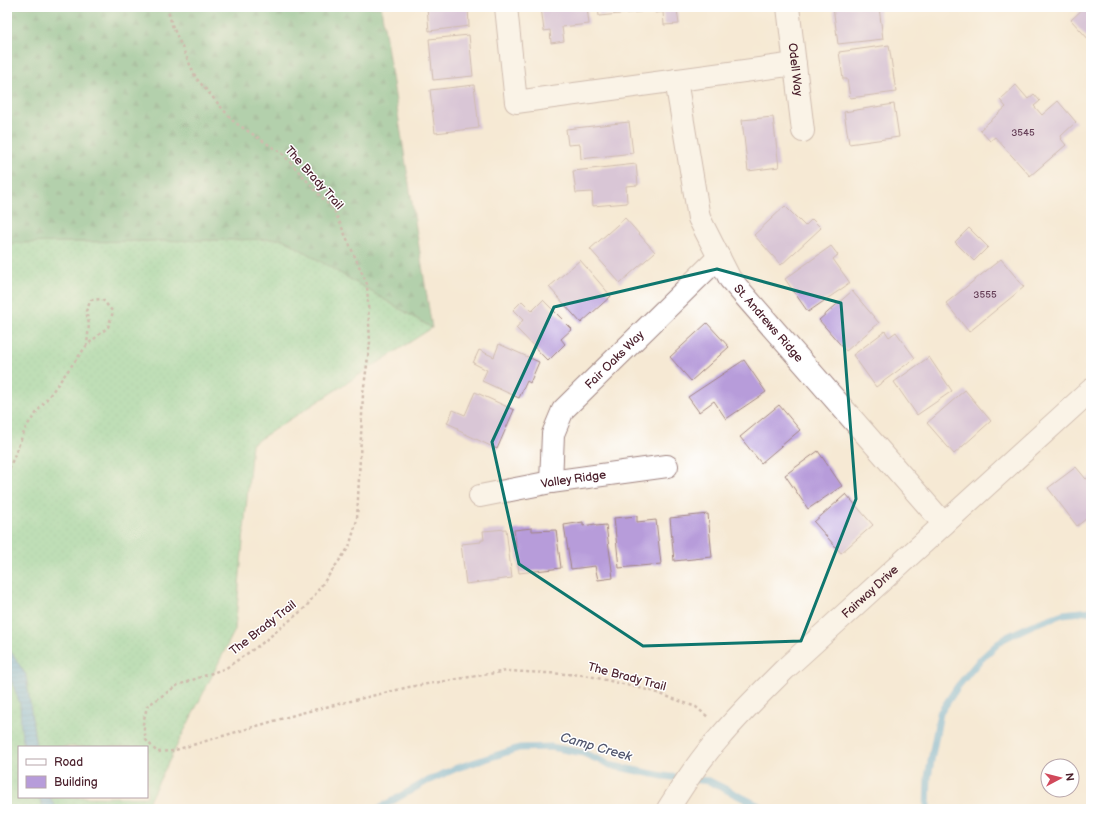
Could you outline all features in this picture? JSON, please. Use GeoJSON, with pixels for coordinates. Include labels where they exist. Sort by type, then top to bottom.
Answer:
{"type":"FeatureCollection","features":[{"type":"Feature","properties":{"kind":"street"},"geometry":{"type":"LineString","coordinates":[[506,7],[516,102],[795,64]]}},
{"type":"Feature","properties":{"kind":"street","name":"Odell Way"},"geometry":{"type":"LineString","coordinates":[[788,7],[803,132]]}},
{"type":"Feature","properties":{"kind":"street","name":"St. Andrews Ridge"},"geometry":{"type":"LineString","coordinates":[[676,80],[699,218],[730,279],[944,524]]}},
{"type":"Feature","properties":{"kind":"street","name":"Fair Oaks Way"},"geometry":{"type":"LineString","coordinates":[[551,482],[553,434],[563,410],[719,257]]}},
{"type":"Feature","properties":{"kind":"street","name":"Fairway Drive"},"geometry":{"type":"LineString","coordinates":[[668,809],[691,774],[725,731],[748,706],[786,669],[1091,390]]}},
{"type":"Feature","properties":{"kind":"street","name":"Valley Ridge"},"geometry":{"type":"LineString","coordinates":[[480,496],[551,482],[667,466]]}},
{"type":"Feature","properties":{"kind":"path","name":"The Brady Trail"},"geometry":{"type":"LineString","coordinates":[[167,7],[172,25],[196,78],[234,122],[283,154],[335,212],[367,284],[370,342],[363,394],[357,520],[349,547],[306,607],[261,644],[226,668],[178,685],[147,706],[143,724],[146,740],[157,752],[172,751],[300,713],[409,687],[507,671],[585,675],[652,691],[696,707],[725,731]]}},
{"type":"Feature","properties":{"kind":"path"},"geometry":{"type":"LineString","coordinates":[[7,474],[26,427],[87,345],[108,327],[113,312],[102,299],[91,300],[86,311],[89,324],[87,345]]}},
{"type":"Feature","properties":{"kind":"highlighted area"},"geometry":{"type":"Polygon","coordinates":[[[717,269],[841,303],[856,499],[801,641],[643,646],[519,564],[492,442],[554,307],[717,269]]]}},
{"type":"Feature","properties":{"kind":"green space"},"geometry":{"type":"Polygon","coordinates":[[[7,7],[381,7],[432,328],[283,239],[7,243],[7,7]]]}},
{"type":"Feature","properties":{"kind":"green space"},"geometry":{"type":"Polygon","coordinates":[[[283,239],[432,328],[252,444],[235,630],[145,809],[7,809],[7,243],[283,239]]]}},
{"type":"Feature","properties":{"kind":"water"},"geometry":{"type":"Polygon","coordinates":[[[7,646],[26,675],[36,746],[24,746],[21,729],[20,704],[7,669],[7,646]]]}},
{"type":"Feature","properties":{"kind":"water"},"geometry":{"type":"Polygon","coordinates":[[[39,798],[50,798],[56,809],[44,809],[39,798]]]}},
{"type":"Feature","properties":{"kind":"building"},"geometry":{"type":"Polygon","coordinates":[[[427,7],[468,7],[469,26],[429,31],[427,7]]]}},
{"type":"Feature","properties":{"kind":"building"},"geometry":{"type":"Polygon","coordinates":[[[541,7],[587,7],[589,24],[562,27],[564,41],[551,43],[550,30],[544,31],[541,7]]]}},
{"type":"Feature","properties":{"kind":"building"},"geometry":{"type":"Polygon","coordinates":[[[598,7],[641,7],[641,12],[599,16],[598,7]]]}},
{"type":"Feature","properties":{"kind":"building"},"geometry":{"type":"Polygon","coordinates":[[[654,7],[696,7],[696,9],[677,10],[679,24],[664,25],[663,12],[655,13],[654,7]]]}},
{"type":"Feature","properties":{"kind":"building"},"geometry":{"type":"Polygon","coordinates":[[[833,7],[879,7],[883,39],[838,44],[833,7]]]}},
{"type":"Feature","properties":{"kind":"building"},"geometry":{"type":"Polygon","coordinates":[[[1085,7],[1091,7],[1091,42],[1071,20],[1085,7]]]}},
{"type":"Feature","properties":{"kind":"building"},"geometry":{"type":"Polygon","coordinates":[[[469,35],[473,76],[433,80],[429,39],[469,35]]]}},
{"type":"Feature","properties":{"kind":"building"},"geometry":{"type":"Polygon","coordinates":[[[889,45],[896,92],[850,98],[847,79],[843,79],[839,52],[889,45]]]}},
{"type":"Feature","properties":{"kind":"building"},"geometry":{"type":"Polygon","coordinates":[[[474,85],[479,128],[435,133],[430,90],[474,85]]]}},
{"type":"Feature","properties":{"kind":"building"},"geometry":{"type":"Polygon","coordinates":[[[1016,85],[1028,99],[1034,94],[1040,101],[1034,106],[1042,115],[1058,101],[1076,122],[1061,136],[1061,139],[1066,145],[1030,176],[995,137],[990,141],[980,130],[1006,107],[1000,100],[1016,85]]]}},
{"type":"Feature","properties":{"kind":"building"},"geometry":{"type":"Polygon","coordinates":[[[894,104],[899,137],[849,144],[844,112],[894,104]]]}},
{"type":"Feature","properties":{"kind":"building"},"geometry":{"type":"Polygon","coordinates":[[[773,117],[779,167],[748,171],[742,120],[773,117]]]}},
{"type":"Feature","properties":{"kind":"building"},"geometry":{"type":"Polygon","coordinates":[[[629,122],[633,153],[581,159],[580,144],[568,145],[566,129],[629,122]]]}},
{"type":"Feature","properties":{"kind":"building"},"geometry":{"type":"Polygon","coordinates":[[[636,164],[638,185],[626,186],[627,203],[593,206],[592,192],[576,193],[573,171],[636,164]]]}},
{"type":"Feature","properties":{"kind":"building"},"geometry":{"type":"Polygon","coordinates":[[[785,206],[805,226],[812,219],[821,228],[781,265],[754,235],[785,206]]]}},
{"type":"Feature","properties":{"kind":"building"},"geometry":{"type":"Polygon","coordinates":[[[625,218],[655,252],[620,283],[590,249],[625,218]]]}},
{"type":"Feature","properties":{"kind":"building"},"geometry":{"type":"Polygon","coordinates":[[[969,228],[988,247],[974,261],[955,242],[969,228]]]}},
{"type":"Feature","properties":{"kind":"building"},"geometry":{"type":"Polygon","coordinates":[[[831,246],[838,255],[833,259],[850,283],[808,312],[785,279],[831,246]]]}},
{"type":"Feature","properties":{"kind":"building"},"geometry":{"type":"Polygon","coordinates":[[[1001,259],[1024,287],[969,332],[946,303],[1001,259]]]}},
{"type":"Feature","properties":{"kind":"building"},"geometry":{"type":"Polygon","coordinates":[[[580,260],[611,296],[581,323],[549,287],[580,260]]]}},
{"type":"Feature","properties":{"kind":"building"},"geometry":{"type":"Polygon","coordinates":[[[852,291],[879,323],[846,351],[819,320],[852,291]]]}},
{"type":"Feature","properties":{"kind":"building"},"geometry":{"type":"Polygon","coordinates":[[[543,300],[572,329],[561,339],[565,344],[548,361],[516,328],[523,320],[513,310],[522,301],[532,311],[543,300]]]}},
{"type":"Feature","properties":{"kind":"building"},"geometry":{"type":"Polygon","coordinates":[[[707,323],[729,347],[691,381],[670,357],[707,323]]]}},
{"type":"Feature","properties":{"kind":"building"},"geometry":{"type":"Polygon","coordinates":[[[885,331],[889,337],[896,332],[915,358],[876,387],[853,355],[885,331]]]}},
{"type":"Feature","properties":{"kind":"building"},"geometry":{"type":"Polygon","coordinates":[[[499,344],[539,362],[530,383],[527,381],[519,398],[482,381],[487,370],[473,363],[479,350],[494,357],[499,344]]]}},
{"type":"Feature","properties":{"kind":"building"},"geometry":{"type":"Polygon","coordinates":[[[929,357],[952,391],[917,415],[894,382],[929,357]]]}},
{"type":"Feature","properties":{"kind":"building"},"geometry":{"type":"Polygon","coordinates":[[[744,360],[766,392],[726,419],[714,401],[699,412],[688,397],[744,360]]]}},
{"type":"Feature","properties":{"kind":"building"},"geometry":{"type":"Polygon","coordinates":[[[965,390],[991,421],[954,454],[927,423],[965,390]]]}},
{"type":"Feature","properties":{"kind":"building"},"geometry":{"type":"Polygon","coordinates":[[[475,392],[514,410],[497,449],[457,430],[458,428],[447,423],[453,410],[465,415],[475,392]]]}},
{"type":"Feature","properties":{"kind":"building"},"geometry":{"type":"Polygon","coordinates":[[[779,405],[800,430],[761,463],[740,437],[779,405]]]}},
{"type":"Feature","properties":{"kind":"building"},"geometry":{"type":"Polygon","coordinates":[[[818,451],[842,486],[808,509],[785,475],[818,451]]]}},
{"type":"Feature","properties":{"kind":"building"},"geometry":{"type":"Polygon","coordinates":[[[1076,467],[1086,479],[1091,476],[1091,515],[1077,526],[1048,488],[1076,467]]]}},
{"type":"Feature","properties":{"kind":"building"},"geometry":{"type":"Polygon","coordinates":[[[846,494],[873,525],[841,553],[814,522],[846,494]]]}},
{"type":"Feature","properties":{"kind":"building"},"geometry":{"type":"Polygon","coordinates":[[[708,514],[712,557],[674,561],[670,518],[708,514]]]}},
{"type":"Feature","properties":{"kind":"building"},"geometry":{"type":"Polygon","coordinates":[[[637,516],[637,522],[656,520],[661,564],[619,568],[614,518],[637,516]]]}},
{"type":"Feature","properties":{"kind":"building"},"geometry":{"type":"Polygon","coordinates":[[[583,522],[583,526],[595,524],[596,526],[606,525],[613,578],[598,580],[595,566],[571,569],[564,525],[583,522]]]}},
{"type":"Feature","properties":{"kind":"building"},"geometry":{"type":"Polygon","coordinates":[[[532,528],[532,531],[556,530],[561,568],[519,573],[514,530],[532,528]]]}},
{"type":"Feature","properties":{"kind":"building"},"geometry":{"type":"Polygon","coordinates":[[[506,529],[512,578],[466,584],[461,544],[481,542],[481,540],[484,540],[483,531],[506,529]]]}},
{"type":"Feature","properties":{"kind":"waterway"},"geometry":{"type":"LineString","coordinates":[[927,809],[928,777],[940,713],[958,686],[979,661],[1003,639],[1032,625],[1063,614],[1091,611]]}},
{"type":"Feature","properties":{"kind":"waterway","name":"Camp Creek"},"geometry":{"type":"LineString","coordinates":[[378,809],[427,781],[457,768],[519,748],[551,747],[583,753],[613,766],[663,776],[709,781],[765,809]]}}]}
